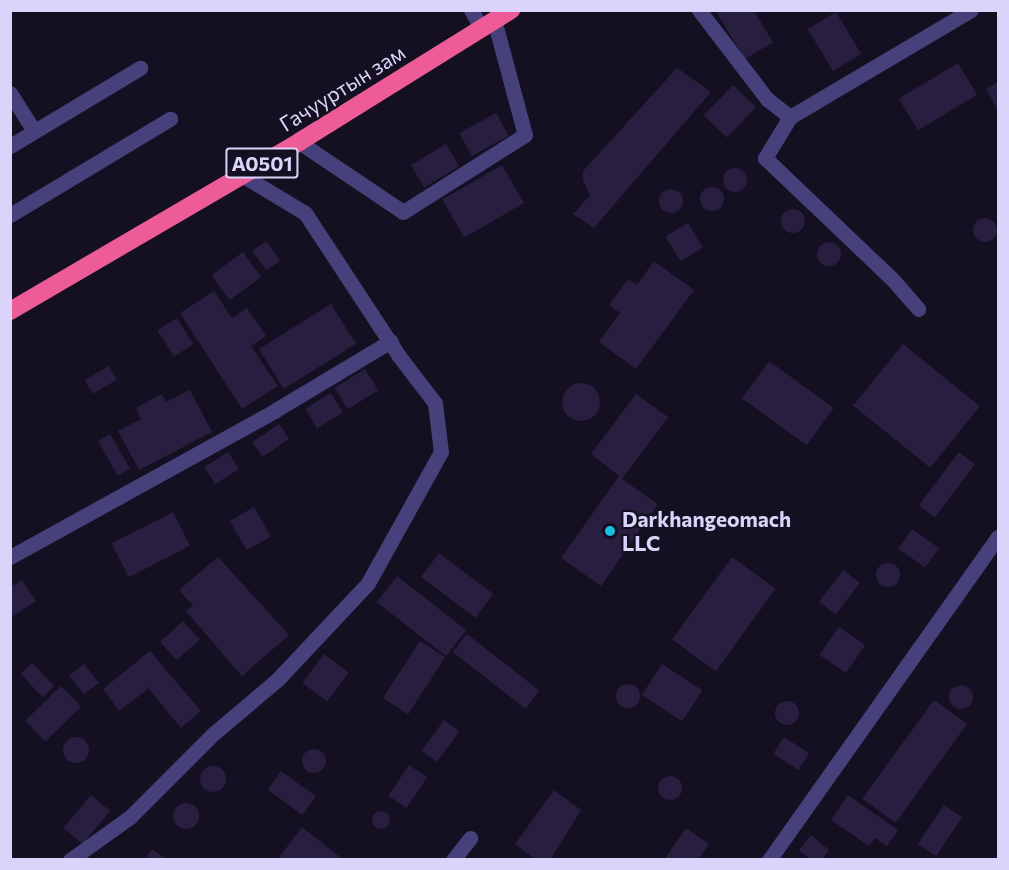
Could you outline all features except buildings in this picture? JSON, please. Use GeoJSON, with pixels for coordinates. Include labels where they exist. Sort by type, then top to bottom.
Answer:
{"type":"FeatureCollection","features":[{"type":"Feature","properties":{"kind":"highway","name":"Гачууртын зам"},"geometry":{"type":"LineString","coordinates":[[10,310],[299,142],[511,10]]}},
{"type":"Feature","properties":{"kind":"street"},"geometry":{"type":"LineString","coordinates":[[299,142],[403,212],[525,135],[487,23],[471,10]]}},
{"type":"Feature","properties":{"kind":"street"},"geometry":{"type":"LineString","coordinates":[[699,10],[766,99],[790,117]]}},
{"type":"Feature","properties":{"kind":"street"},"geometry":{"type":"LineString","coordinates":[[918,309],[894,281],[765,158],[790,117],[971,10]]}},
{"type":"Feature","properties":{"kind":"street"},"geometry":{"type":"LineString","coordinates":[[10,146],[140,68]]}},
{"type":"Feature","properties":{"kind":"street"},"geometry":{"type":"LineString","coordinates":[[10,93],[34,131]]}},
{"type":"Feature","properties":{"kind":"street"},"geometry":{"type":"LineString","coordinates":[[10,215],[170,119]]}},
{"type":"Feature","properties":{"kind":"street"},"geometry":{"type":"LineString","coordinates":[[70,860],[130,817],[213,734],[277,680],[368,584],[441,452],[435,403],[305,213],[242,175]]}},
{"type":"Feature","properties":{"kind":"street"},"geometry":{"type":"LineString","coordinates":[[10,557],[264,417],[391,341]]}},
{"type":"Feature","properties":{"kind":"street"},"geometry":{"type":"LineString","coordinates":[[769,860],[999,537]]}},
{"type":"Feature","properties":{"kind":"street"},"geometry":{"type":"LineString","coordinates":[[453,860],[470,838]]}},
{"type":"Feature","properties":{"kind":"place","name":"Darkhangeomach LLC"},"geometry":{"type":"Point","coordinates":[610,531]}}]}
